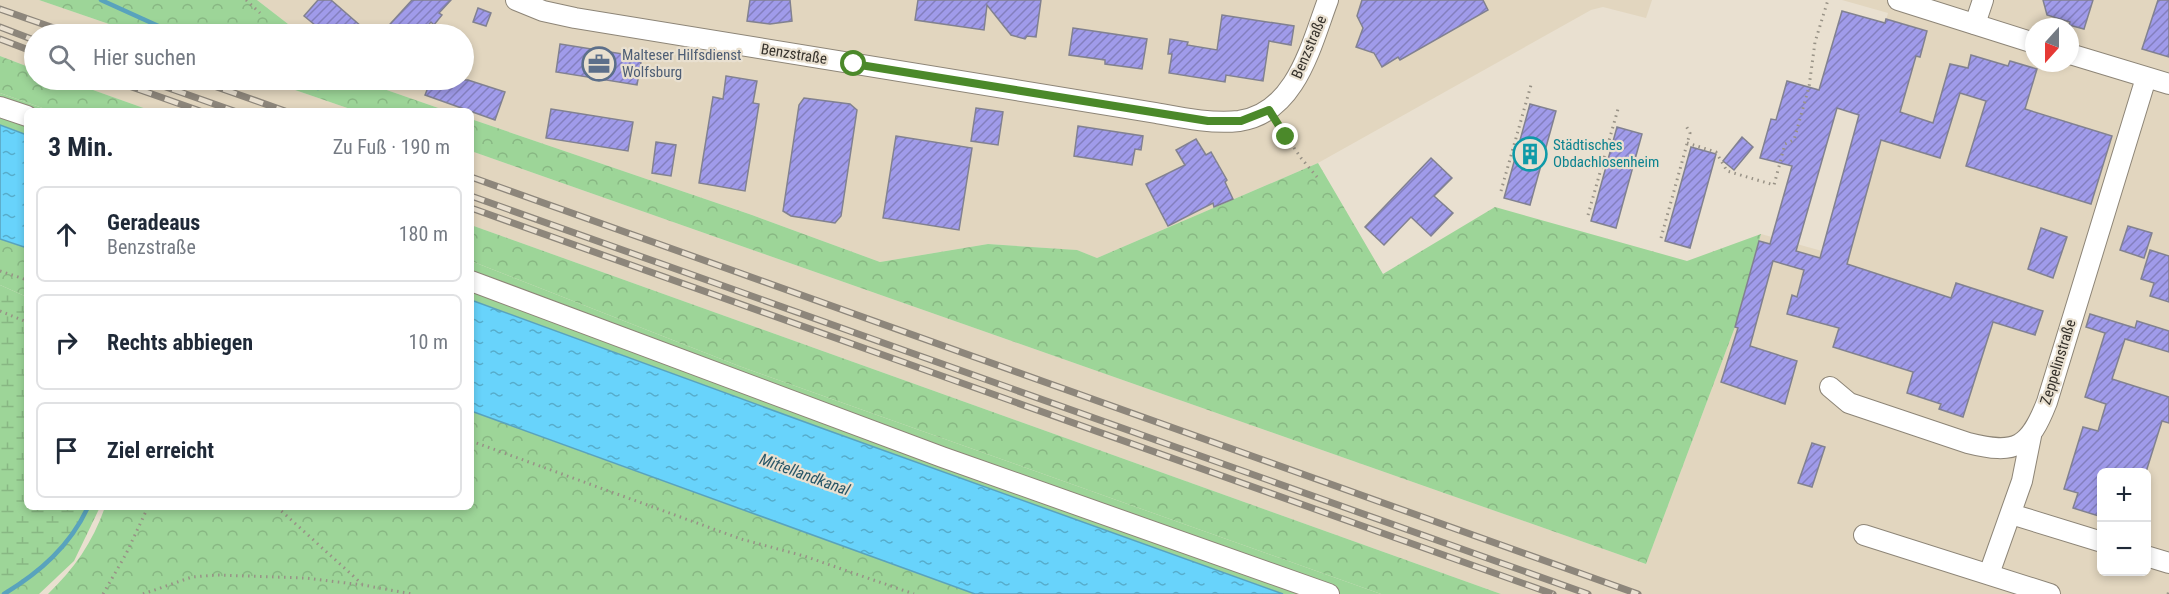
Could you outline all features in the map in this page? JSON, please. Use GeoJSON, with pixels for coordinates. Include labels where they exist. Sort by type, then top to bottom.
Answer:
{"type":"FeatureCollection","features":[{"type":"Feature","properties":{"kind":"street","name":"Benzstraße"},"geometry":{"type":"LineString","coordinates":[[516,0],[543,11],[575,18],[1180,117],[1218,121],[1241,121],[1269,110],[1279,102],[1297,77],[1328,0]]}},
{"type":"Feature","properties":{"kind":"street"},"geometry":{"type":"LineString","coordinates":[[1898,0],[2025,40]]}},
{"type":"Feature","properties":{"kind":"street"},"geometry":{"type":"LineString","coordinates":[[1976,24],[1983,0]]}},
{"type":"Feature","properties":{"kind":"street"},"geometry":{"type":"LineString","coordinates":[[2079,57],[2169,84]]}},
{"type":"Feature","properties":{"kind":"street","name":"Zeppelinstraße"},"geometry":{"type":"LineString","coordinates":[[1989,574],[2022,481],[2031,436],[2047,402],[2146,78]]}},
{"type":"Feature","properties":{"kind":"street"},"geometry":{"type":"LineString","coordinates":[[0,106],[24,115]]}},
{"type":"Feature","properties":{"kind":"street"},"geometry":{"type":"LineString","coordinates":[[474,282],[920,449],[1329,594]]}},
{"type":"Feature","properties":{"kind":"street"},"geometry":{"type":"LineString","coordinates":[[1830,387],[1848,403],[1988,448],[2006,449],[2031,436]]}},
{"type":"Feature","properties":{"kind":"street"},"geometry":{"type":"LineString","coordinates":[[2011,514],[2097,541]]}},
{"type":"Feature","properties":{"kind":"street"},"geometry":{"type":"LineString","coordinates":[[1864,535],[2050,594]]}},
{"type":"Feature","properties":{"kind":"street"},"geometry":{"type":"LineString","coordinates":[[2151,558],[2169,563]]}},
{"type":"Feature","properties":{"kind":"path"},"geometry":{"type":"LineString","coordinates":[[246,0],[260,13]]}},
{"type":"Feature","properties":{"kind":"path"},"geometry":{"type":"LineString","coordinates":[[1687,143],[1716,152],[1727,171],[1774,184],[1785,144],[1794,140],[1809,87],[1815,42],[1828,0]]}},
{"type":"Feature","properties":{"kind":"path"},"geometry":{"type":"LineString","coordinates":[[1501,191],[1531,85]]}},
{"type":"Feature","properties":{"kind":"path"},"geometry":{"type":"LineString","coordinates":[[1588,215],[1618,109]]}},
{"type":"Feature","properties":{"kind":"path"},"geometry":{"type":"LineString","coordinates":[[1269,110],[1286,137],[1317,177]]}},
{"type":"Feature","properties":{"kind":"path"},"geometry":{"type":"LineString","coordinates":[[1661,238],[1690,133],[1685,124]]}},
{"type":"Feature","properties":{"kind":"path"},"geometry":{"type":"LineString","coordinates":[[0,271],[24,279]]}},
{"type":"Feature","properties":{"kind":"path"},"geometry":{"type":"LineString","coordinates":[[0,311],[24,320]]}},
{"type":"Feature","properties":{"kind":"path"},"geometry":{"type":"LineString","coordinates":[[474,442],[741,539],[804,556],[914,594]]}},
{"type":"Feature","properties":{"kind":"path"},"geometry":{"type":"LineString","coordinates":[[103,594],[126,554],[147,510]]}},
{"type":"Feature","properties":{"kind":"path"},"geometry":{"type":"LineString","coordinates":[[280,510],[363,585]]}},
{"type":"Feature","properties":{"kind":"path"},"geometry":{"type":"LineString","coordinates":[[143,594],[192,577],[217,575],[305,578],[412,594]]}},
{"type":"Feature","properties":{"kind":"shaded area"},"geometry":{"type":"Polygon","coordinates":[[[0,0],[39,0],[109,24],[24,24],[24,65],[0,56],[0,0]]]}},
{"type":"Feature","properties":{"kind":"shaded area"},"geometry":{"type":"Polygon","coordinates":[[[257,0],[1652,0],[1646,18],[1603,7],[1591,10],[1318,163],[1097,258],[1076,250],[988,244],[880,262],[752,215],[474,120],[474,108],[438,108],[387,90],[474,90],[474,24],[288,24],[257,0]]]}},
{"type":"Feature","properties":{"kind":"shaded area"},"geometry":{"type":"Polygon","coordinates":[[[1842,0],[2169,0],[2169,594],[1501,594],[474,226],[474,152],[1646,564],[1735,327],[1761,234],[1822,251],[1888,13],[1842,0]]]}},
{"type":"Feature","properties":{"kind":"shaded area"},"geometry":{"type":"Polygon","coordinates":[[[93,90],[295,90],[347,108],[144,108],[93,90]]]}},
{"type":"Feature","properties":{"kind":"green space"},"geometry":{"type":"Polygon","coordinates":[[[39,0],[257,0],[288,24],[109,24],[39,0]]]}},
{"type":"Feature","properties":{"kind":"green space"},"geometry":{"type":"Polygon","coordinates":[[[0,56],[24,65],[24,90],[93,90],[144,108],[42,108],[0,93],[0,56]]]}},
{"type":"Feature","properties":{"kind":"green space"},"geometry":{"type":"Polygon","coordinates":[[[295,90],[387,90],[438,108],[347,108],[295,90]]]}},
{"type":"Feature","properties":{"kind":"green space"},"geometry":{"type":"Polygon","coordinates":[[[0,93],[42,108],[24,108],[24,134],[0,125],[0,93]]]}},
{"type":"Feature","properties":{"kind":"green space"},"geometry":{"type":"Polygon","coordinates":[[[474,120],[752,215],[880,262],[988,244],[1077,250],[1097,258],[1318,163],[1383,274],[1495,207],[1687,261],[1761,234],[1735,327],[1646,564],[474,152],[474,120]]]}},
{"type":"Feature","properties":{"kind":"green space"},"geometry":{"type":"Polygon","coordinates":[[[474,226],[1501,594],[1381,594],[739,366],[474,262],[474,226]]]}},
{"type":"Feature","properties":{"kind":"green space"},"geometry":{"type":"Polygon","coordinates":[[[0,239],[24,247],[24,296],[0,285],[0,239]]]}},
{"type":"Feature","properties":{"kind":"green space"},"geometry":{"type":"Polygon","coordinates":[[[474,262],[739,366],[1381,594],[1283,594],[474,301],[474,262]]]}},
{"type":"Feature","properties":{"kind":"green space"},"geometry":{"type":"Polygon","coordinates":[[[0,285],[24,296],[24,510],[85,510],[71,534],[51,557],[28,577],[0,594],[0,285]]]}},
{"type":"Feature","properties":{"kind":"green space"},"geometry":{"type":"Polygon","coordinates":[[[474,412],[975,594],[48,594],[82,554],[95,532],[104,510],[474,510],[474,412]]]}},
{"type":"Feature","properties":{"kind":"green space"},"geometry":{"type":"Polygon","coordinates":[[[26,510],[99,510],[74,561],[39,594],[0,594],[26,510]]]}},
{"type":"Feature","properties":{"kind":"water"},"geometry":{"type":"Polygon","coordinates":[[[0,125],[24,134],[24,247],[0,239],[0,125]]]}},
{"type":"Feature","properties":{"kind":"water","name":"Mittellandkanal"},"geometry":{"type":"Polygon","coordinates":[[[474,301],[1283,594],[975,594],[474,412],[474,301]]]}},
{"type":"Feature","properties":{"kind":"building"},"geometry":{"type":"Polygon","coordinates":[[[318,0],[331,0],[359,24],[314,24],[304,16],[318,0]]]}},
{"type":"Feature","properties":{"kind":"building"},"geometry":{"type":"Polygon","coordinates":[[[412,0],[451,0],[439,13],[442,15],[435,24],[431,22],[429,24],[390,24],[412,0]]]}},
{"type":"Feature","properties":{"kind":"building"},"geometry":{"type":"Polygon","coordinates":[[[750,0],[790,0],[792,21],[770,24],[747,21],[750,0]]]}},
{"type":"Feature","properties":{"kind":"building"},"geometry":{"type":"Polygon","coordinates":[[[918,0],[1041,0],[1036,37],[1027,36],[1025,39],[1011,35],[987,5],[984,30],[915,20],[918,0]]]}},
{"type":"Feature","properties":{"kind":"building"},"geometry":{"type":"Polygon","coordinates":[[[1362,0],[1483,0],[1488,10],[1400,60],[1398,57],[1382,67],[1374,53],[1356,47],[1363,28],[1357,16],[1362,0]]]}},
{"type":"Feature","properties":{"kind":"building"},"geometry":{"type":"Polygon","coordinates":[[[2043,0],[2093,0],[2084,29],[2079,28],[2079,18],[2057,18],[2047,15],[2043,0]]]}},
{"type":"Feature","properties":{"kind":"building"},"geometry":{"type":"Polygon","coordinates":[[[2158,0],[2169,0],[2169,57],[2142,49],[2158,0]]]}},
{"type":"Feature","properties":{"kind":"building"},"geometry":{"type":"Polygon","coordinates":[[[478,8],[491,13],[486,26],[473,22],[478,8]]]}},
{"type":"Feature","properties":{"kind":"building"},"geometry":{"type":"Polygon","coordinates":[[[1842,11],[1885,23],[1886,19],[1927,31],[1920,57],[1916,56],[1900,112],[1933,123],[1950,64],[1968,68],[1971,55],[2008,66],[2010,61],[2025,65],[2025,72],[2036,72],[2025,109],[2112,136],[2091,204],[1966,166],[1986,101],[1960,93],[1940,158],[1881,140],[1847,264],[1951,298],[1956,283],[2043,311],[2035,335],[1993,322],[1963,417],[1939,409],[1941,404],[1907,393],[1913,372],[1833,347],[1839,328],[1787,314],[1792,295],[1797,297],[1804,270],[1773,261],[1750,346],[1797,361],[1785,404],[1721,382],[1738,328],[1735,327],[1759,241],[1770,244],[1792,166],[1760,158],[1771,119],[1776,120],[1787,81],[1819,90],[1842,11]],[[1837,108],[1796,251],[1820,258],[1859,115],[1837,108]]]}},
{"type":"Feature","properties":{"kind":"building"},"geometry":{"type":"Polygon","coordinates":[[[1222,15],[1294,26],[1291,45],[1269,41],[1263,81],[1226,75],[1225,82],[1169,73],[1172,54],[1168,54],[1170,39],[1188,42],[1187,45],[1217,50],[1222,15]]]}},
{"type":"Feature","properties":{"kind":"building"},"geometry":{"type":"Polygon","coordinates":[[[1073,28],[1147,39],[1142,69],[1105,64],[1105,60],[1069,55],[1073,28]]]}},
{"type":"Feature","properties":{"kind":"building","name":"Malteser Hilfsdienst Wolfsburg"},"geometry":{"type":"Polygon","coordinates":[[[560,44],[642,57],[637,85],[556,72],[560,44]]]}},
{"type":"Feature","properties":{"kind":"building"},"geometry":{"type":"Polygon","coordinates":[[[726,76],[757,81],[753,103],[759,104],[745,191],[699,183],[713,97],[723,99],[726,76]]]}},
{"type":"Feature","properties":{"kind":"building"},"geometry":{"type":"Polygon","coordinates":[[[474,82],[505,92],[495,120],[474,112],[474,108],[461,108],[425,95],[427,90],[474,90],[474,82]]]}},
{"type":"Feature","properties":{"kind":"building"},"geometry":{"type":"Polygon","coordinates":[[[804,98],[850,104],[857,110],[841,216],[835,223],[791,216],[783,211],[799,105],[804,98]]]}},
{"type":"Feature","properties":{"kind":"building","name":"Städtisches Obdachlosenheim"},"geometry":{"type":"Polygon","coordinates":[[[1530,104],[1556,111],[1530,205],[1504,198],[1530,104]]]}},
{"type":"Feature","properties":{"kind":"building"},"geometry":{"type":"Polygon","coordinates":[[[976,108],[1003,112],[998,145],[971,141],[976,108]]]}},
{"type":"Feature","properties":{"kind":"building"},"geometry":{"type":"Polygon","coordinates":[[[551,109],[633,122],[628,151],[546,138],[551,109]]]}},
{"type":"Feature","properties":{"kind":"building"},"geometry":{"type":"Polygon","coordinates":[[[1078,126],[1143,136],[1141,150],[1135,149],[1132,165],[1074,156],[1078,126]]]}},
{"type":"Feature","properties":{"kind":"building"},"geometry":{"type":"Polygon","coordinates":[[[1617,127],[1642,134],[1616,228],[1591,221],[1617,127]]]}},
{"type":"Feature","properties":{"kind":"building"},"geometry":{"type":"Polygon","coordinates":[[[896,136],[972,148],[959,230],[883,218],[896,136]]]}},
{"type":"Feature","properties":{"kind":"building"},"geometry":{"type":"Polygon","coordinates":[[[1742,137],[1753,147],[1734,170],[1723,161],[1742,137]]]}},
{"type":"Feature","properties":{"kind":"building"},"geometry":{"type":"Polygon","coordinates":[[[1196,139],[1206,155],[1211,152],[1227,180],[1225,182],[1233,199],[1214,207],[1213,203],[1168,226],[1146,184],[1185,165],[1176,150],[1196,139]]]}},
{"type":"Feature","properties":{"kind":"building"},"geometry":{"type":"Polygon","coordinates":[[[656,142],[676,145],[671,176],[652,173],[656,142]]]}},
{"type":"Feature","properties":{"kind":"building"},"geometry":{"type":"Polygon","coordinates":[[[1691,147],[1716,154],[1690,248],[1665,241],[1691,147]]]}},
{"type":"Feature","properties":{"kind":"building"},"geometry":{"type":"Polygon","coordinates":[[[1431,158],[1452,178],[1434,196],[1453,213],[1431,236],[1411,217],[1384,245],[1365,227],[1431,158]]]}},
{"type":"Feature","properties":{"kind":"building"},"geometry":{"type":"Polygon","coordinates":[[[2128,226],[2152,233],[2144,258],[2120,250],[2128,226]]]}},
{"type":"Feature","properties":{"kind":"building"},"geometry":{"type":"Polygon","coordinates":[[[2041,228],[2067,237],[2053,278],[2028,269],[2041,228]]]}},
{"type":"Feature","properties":{"kind":"building"},"geometry":{"type":"Polygon","coordinates":[[[2150,250],[2169,256],[2169,302],[2150,296],[2154,283],[2141,279],[2150,250]]]}},
{"type":"Feature","properties":{"kind":"building"},"geometry":{"type":"Polygon","coordinates":[[[2090,314],[2135,328],[2137,321],[2169,331],[2169,352],[2125,339],[2112,379],[2169,397],[2169,423],[2162,421],[2147,468],[2097,468],[2097,515],[2073,508],[2078,493],[2064,489],[2083,427],[2098,431],[2106,404],[2085,397],[2105,333],[2086,327],[2090,314]]]}},
{"type":"Feature","properties":{"kind":"building"},"geometry":{"type":"Polygon","coordinates":[[[1812,443],[1825,447],[1812,487],[1798,483],[1812,443]]]}},
{"type":"Feature","properties":{"kind":"waterway"},"geometry":{"type":"LineString","coordinates":[[101,0],[154,24]]}},
{"type":"Feature","properties":{"kind":"waterway"},"geometry":{"type":"LineString","coordinates":[[4,594],[30,577],[53,557],[72,534],[86,510]]}},
{"type":"Feature","properties":{"kind":"railway"},"geometry":{"type":"LineString","coordinates":[[0,9],[43,24]]}},
{"type":"Feature","properties":{"kind":"railway"},"geometry":{"type":"LineString","coordinates":[[0,27],[24,36]]}},
{"type":"Feature","properties":{"kind":"railway"},"geometry":{"type":"LineString","coordinates":[[0,39],[24,48]]}},
{"type":"Feature","properties":{"kind":"railway"},"geometry":{"type":"LineString","coordinates":[[140,90],[191,108]]}},
{"type":"Feature","properties":{"kind":"railway"},"geometry":{"type":"LineString","coordinates":[[174,90],[225,108]]}},
{"type":"Feature","properties":{"kind":"railway"},"geometry":{"type":"LineString","coordinates":[[225,90],[276,108]]}},
{"type":"Feature","properties":{"kind":"railway"},"geometry":{"type":"LineString","coordinates":[[474,178],[1638,594]]}},
{"type":"Feature","properties":{"kind":"railway"},"geometry":{"type":"LineString","coordinates":[[474,197],[1588,594]]}},
{"type":"Feature","properties":{"kind":"railway"},"geometry":{"type":"LineString","coordinates":[[474,209],[1553,594]]}},
{"type":"Feature","properties":{"kind":"place","name":"Malteser Hilfsdienst Wolfsburg"},"geometry":{"type":"Point","coordinates":[599,64]}},
{"type":"Feature","properties":{"kind":"place","name":"Städtisches Obdachlosenheim"},"geometry":{"type":"Point","coordinates":[1530,154]}},
{"type":"Feature","properties":{"kind":"route"},"geometry":{"type":"LineString","coordinates":[[854,64],[1208,121],[1241,121],[1269,110],[1286,137]]}}]}
